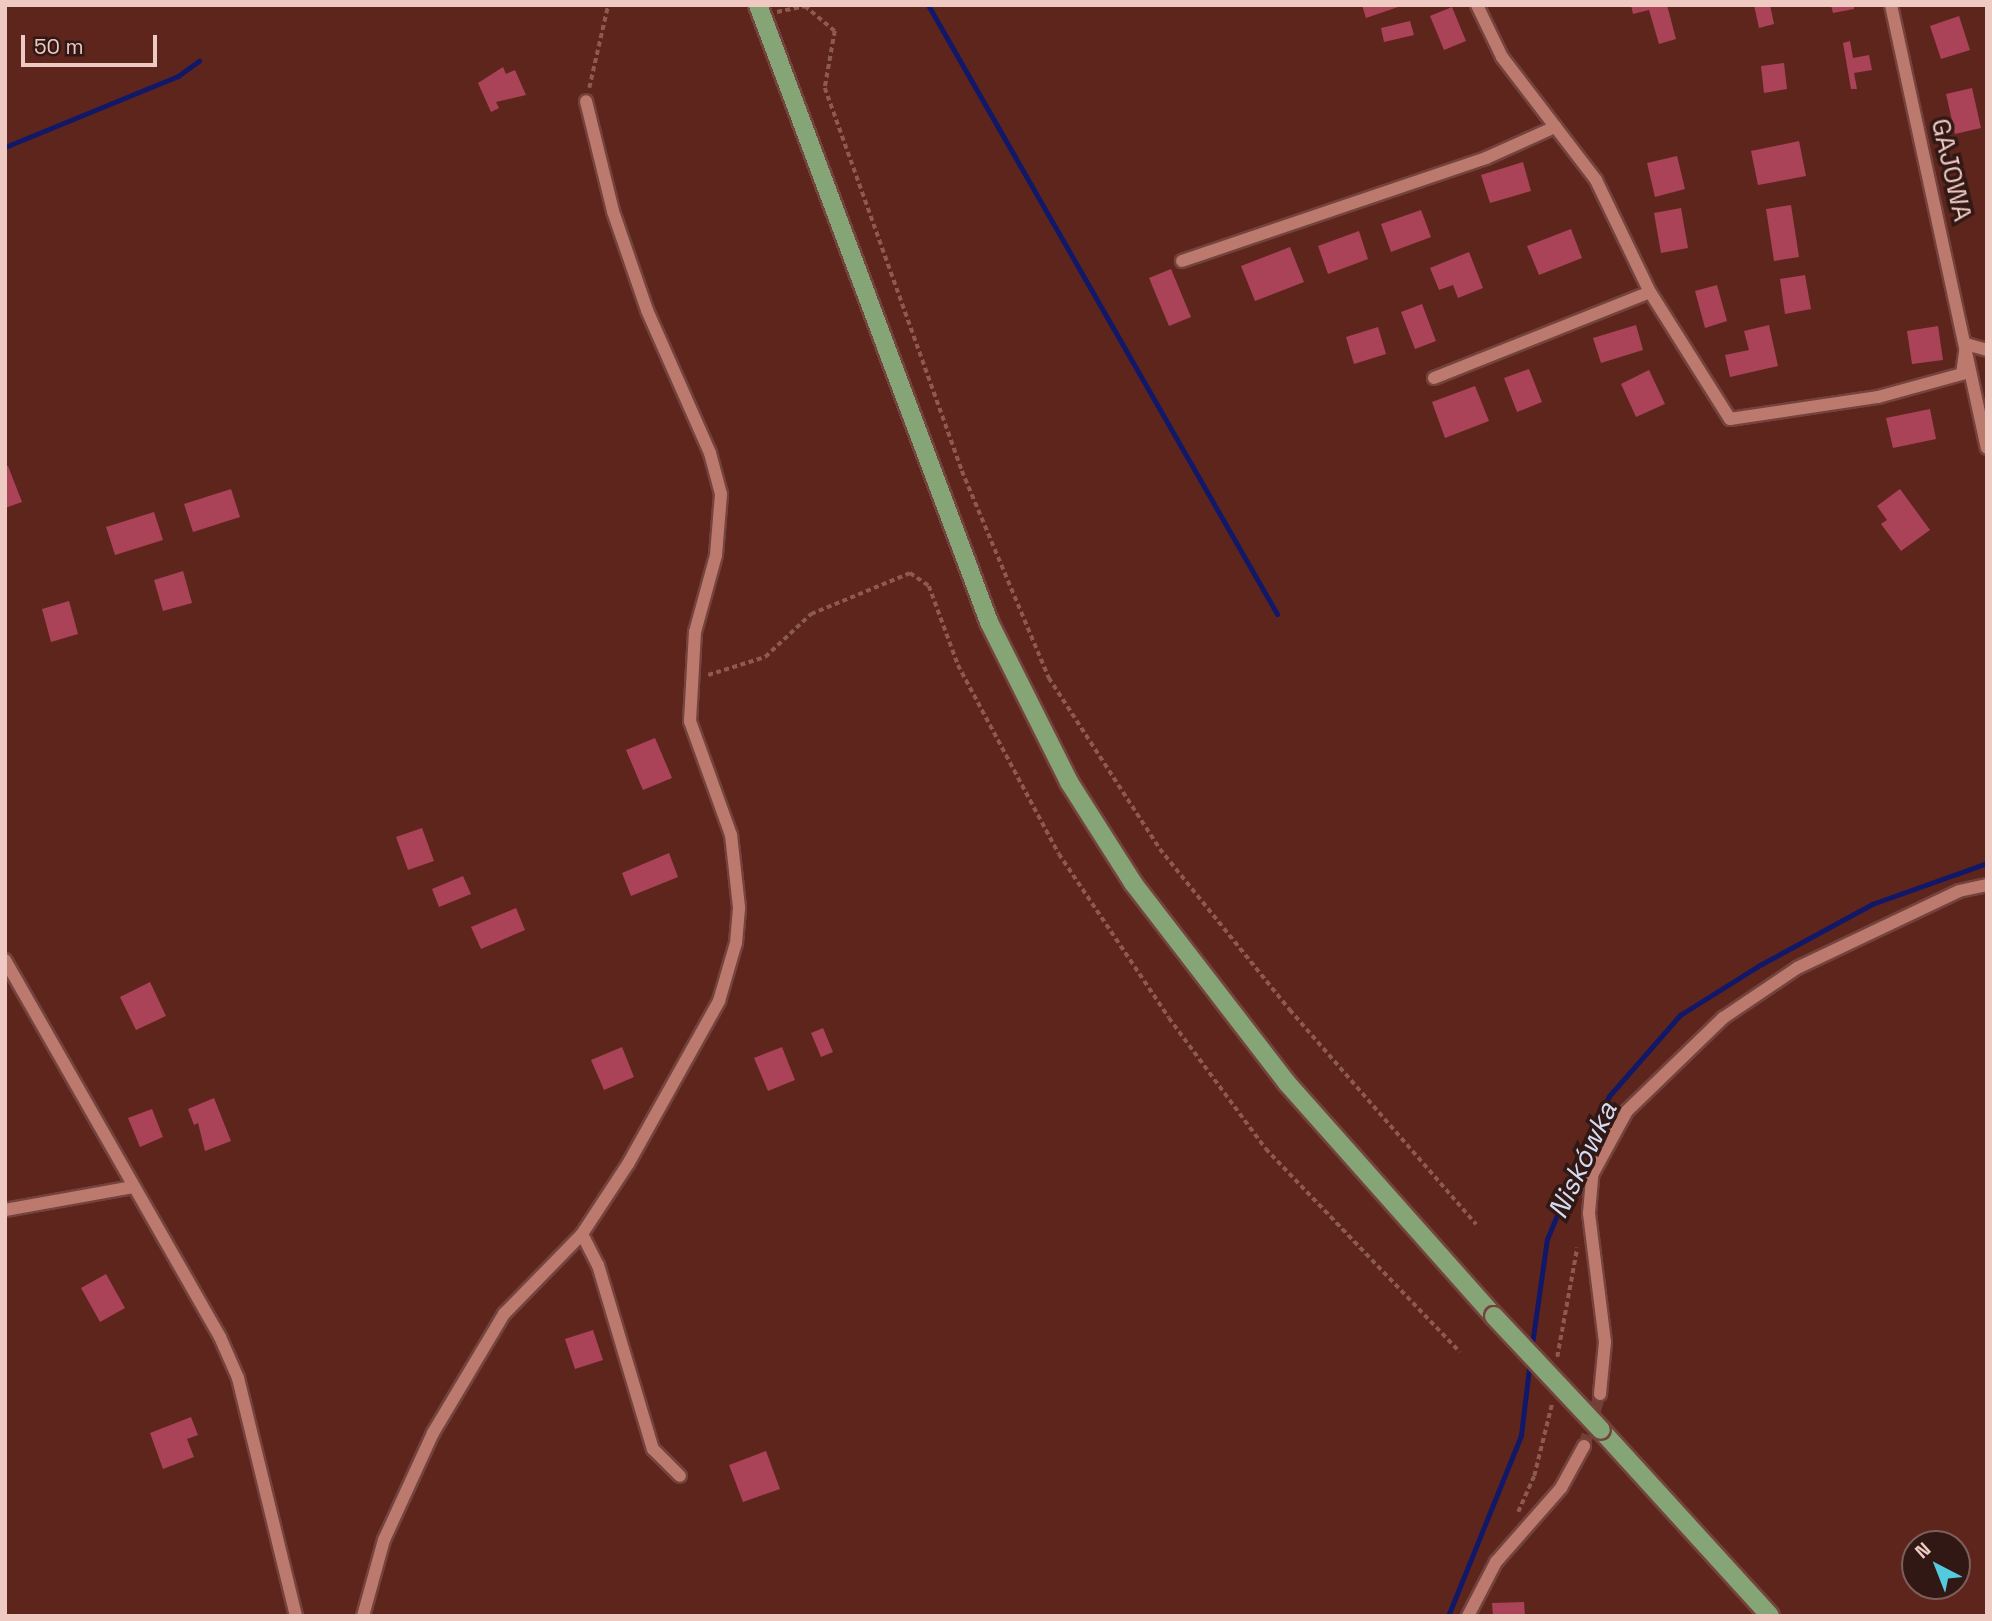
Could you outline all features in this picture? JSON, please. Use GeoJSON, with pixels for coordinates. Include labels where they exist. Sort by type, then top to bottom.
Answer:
{"type":"FeatureCollection","features":[{"type":"Feature","properties":{"kind":"main road"},"geometry":{"type":"LineString","coordinates":[[760,10],[989,622],[1069,782],[1133,883],[1287,1083],[1494,1316],[1770,1616]]}},
{"type":"Feature","properties":{"kind":"street"},"geometry":{"type":"LineString","coordinates":[[1476,5],[1502,57],[1596,180],[1650,292],[1730,419],[1878,397],[1962,374],[1966,344],[1987,350]]}},
{"type":"Feature","properties":{"kind":"street","name":"GAJOWA"},"geometry":{"type":"LineString","coordinates":[[1891,5],[1987,448]]}},
{"type":"Feature","properties":{"kind":"street"},"geometry":{"type":"LineString","coordinates":[[363,1616],[384,1540],[451,1401],[504,1314],[582,1234],[628,1164],[719,1001],[736,943],[739,907],[731,835],[690,721],[689,680],[695,632],[716,555],[721,494],[710,453],[646,310],[613,211],[586,101]]}},
{"type":"Feature","properties":{"kind":"street"},"geometry":{"type":"LineString","coordinates":[[1182,261],[1486,158],[1555,127]]}},
{"type":"Feature","properties":{"kind":"street"},"geometry":{"type":"LineString","coordinates":[[1434,379],[1650,292]]}},
{"type":"Feature","properties":{"kind":"street"},"geometry":{"type":"LineString","coordinates":[[1600,1394],[1605,1342],[1589,1213],[1592,1175],[1627,1111],[1723,1018],[1797,968],[1959,891],[1987,884]]}},
{"type":"Feature","properties":{"kind":"street"},"geometry":{"type":"LineString","coordinates":[[5,960],[220,1337],[238,1378],[296,1616]]}},
{"type":"Feature","properties":{"kind":"street"},"geometry":{"type":"LineString","coordinates":[[5,1210],[133,1187]]}},
{"type":"Feature","properties":{"kind":"street"},"geometry":{"type":"LineString","coordinates":[[582,1234],[598,1265],[653,1449],[680,1476]]}},
{"type":"Feature","properties":{"kind":"street"},"geometry":{"type":"LineString","coordinates":[[1468,1616],[1496,1562],[1561,1488],[1584,1446]]}},
{"type":"Feature","properties":{"kind":"path"},"geometry":{"type":"LineString","coordinates":[[586,101],[608,5]]}},
{"type":"Feature","properties":{"kind":"path"},"geometry":{"type":"LineString","coordinates":[[760,10],[805,6],[835,31],[825,88],[962,471],[1049,678],[1160,849],[1290,1010],[1476,1224]]}},
{"type":"Feature","properties":{"kind":"path"},"geometry":{"type":"LineString","coordinates":[[689,680],[765,657],[811,614],[909,573],[929,586],[958,665],[1059,854],[1169,1018],[1266,1149],[1460,1353]]}},
{"type":"Feature","properties":{"kind":"building"},"geometry":{"type":"Polygon","coordinates":[[[1362,5],[1401,5],[1401,6],[1366,18],[1362,5]]]}},
{"type":"Feature","properties":{"kind":"building"},"geometry":{"type":"Polygon","coordinates":[[[1631,5],[1667,5],[1676,39],[1659,44],[1649,10],[1633,14],[1631,5]]]}},
{"type":"Feature","properties":{"kind":"building"},"geometry":{"type":"Polygon","coordinates":[[[1754,5],[1770,5],[1774,24],[1759,28],[1754,5]]]}},
{"type":"Feature","properties":{"kind":"building"},"geometry":{"type":"Polygon","coordinates":[[[1831,5],[1854,5],[1854,9],[1833,13],[1831,5]]]}},
{"type":"Feature","properties":{"kind":"building"},"geometry":{"type":"Polygon","coordinates":[[[1452,7],[1466,41],[1444,50],[1430,16],[1452,7]]]}},
{"type":"Feature","properties":{"kind":"building"},"geometry":{"type":"Polygon","coordinates":[[[1959,16],[1970,50],[1941,59],[1930,26],[1959,16]]]}},
{"type":"Feature","properties":{"kind":"building"},"geometry":{"type":"Polygon","coordinates":[[[1410,21],[1414,35],[1384,42],[1381,28],[1410,21]]]}},
{"type":"Feature","properties":{"kind":"building"},"geometry":{"type":"Polygon","coordinates":[[[1850,41],[1853,58],[1869,55],[1872,70],[1854,73],[1857,89],[1851,89],[1843,43],[1850,41]]]}},
{"type":"Feature","properties":{"kind":"building"},"geometry":{"type":"Polygon","coordinates":[[[1784,63],[1787,89],[1764,93],[1761,66],[1784,63]]]}},
{"type":"Feature","properties":{"kind":"building"},"geometry":{"type":"Polygon","coordinates":[[[503,67],[506,74],[515,70],[526,95],[496,102],[499,108],[491,112],[478,83],[503,67]]]}},
{"type":"Feature","properties":{"kind":"building"},"geometry":{"type":"Polygon","coordinates":[[[1972,88],[1981,128],[1955,134],[1946,94],[1972,88]]]}},
{"type":"Feature","properties":{"kind":"building"},"geometry":{"type":"Polygon","coordinates":[[[1799,141],[1806,176],[1758,185],[1751,151],[1799,141]]]}},
{"type":"Feature","properties":{"kind":"building"},"geometry":{"type":"Polygon","coordinates":[[[1677,156],[1685,189],[1655,197],[1647,163],[1677,156]]]}},
{"type":"Feature","properties":{"kind":"building"},"geometry":{"type":"Polygon","coordinates":[[[1523,162],[1531,191],[1490,203],[1481,175],[1523,162]]]}},
{"type":"Feature","properties":{"kind":"building"},"geometry":{"type":"Polygon","coordinates":[[[1791,205],[1799,257],[1774,261],[1766,209],[1791,205]]]}},
{"type":"Feature","properties":{"kind":"building"},"geometry":{"type":"Polygon","coordinates":[[[1681,208],[1688,248],[1661,253],[1654,213],[1681,208]]]}},
{"type":"Feature","properties":{"kind":"building"},"geometry":{"type":"Polygon","coordinates":[[[1421,210],[1431,237],[1391,252],[1381,224],[1421,210]]]}},
{"type":"Feature","properties":{"kind":"building"},"geometry":{"type":"Polygon","coordinates":[[[1571,229],[1582,258],[1539,275],[1527,246],[1571,229]]]}},
{"type":"Feature","properties":{"kind":"building"},"geometry":{"type":"Polygon","coordinates":[[[1359,231],[1368,259],[1328,274],[1318,246],[1359,231]]]}},
{"type":"Feature","properties":{"kind":"building"},"geometry":{"type":"Polygon","coordinates":[[[1290,247],[1304,282],[1255,301],[1241,266],[1290,247]]]}},
{"type":"Feature","properties":{"kind":"building"},"geometry":{"type":"Polygon","coordinates":[[[1469,252],[1483,288],[1458,298],[1453,285],[1439,290],[1430,268],[1469,252]]]}},
{"type":"Feature","properties":{"kind":"building"},"geometry":{"type":"Polygon","coordinates":[[[1171,269],[1191,317],[1169,326],[1149,278],[1171,269]]]}},
{"type":"Feature","properties":{"kind":"building"},"geometry":{"type":"Polygon","coordinates":[[[1805,275],[1811,309],[1785,314],[1780,279],[1805,275]]]}},
{"type":"Feature","properties":{"kind":"building"},"geometry":{"type":"Polygon","coordinates":[[[1717,285],[1727,321],[1705,328],[1695,291],[1717,285]]]}},
{"type":"Feature","properties":{"kind":"building"},"geometry":{"type":"Polygon","coordinates":[[[1422,304],[1436,341],[1415,349],[1401,312],[1422,304]]]}},
{"type":"Feature","properties":{"kind":"building"},"geometry":{"type":"Polygon","coordinates":[[[1636,325],[1643,350],[1601,363],[1593,338],[1636,325]]]}},
{"type":"Feature","properties":{"kind":"building"},"geometry":{"type":"Polygon","coordinates":[[[1769,325],[1778,366],[1730,377],[1725,355],[1749,350],[1744,331],[1769,325]]]}},
{"type":"Feature","properties":{"kind":"building"},"geometry":{"type":"Polygon","coordinates":[[[1938,326],[1943,360],[1912,364],[1907,331],[1938,326]]]}},
{"type":"Feature","properties":{"kind":"building"},"geometry":{"type":"Polygon","coordinates":[[[1378,327],[1386,354],[1354,364],[1346,337],[1378,327]]]}},
{"type":"Feature","properties":{"kind":"building"},"geometry":{"type":"Polygon","coordinates":[[[1529,369],[1542,402],[1517,412],[1504,378],[1529,369]]]}},
{"type":"Feature","properties":{"kind":"building"},"geometry":{"type":"Polygon","coordinates":[[[1649,370],[1665,404],[1636,417],[1621,384],[1649,370]]]}},
{"type":"Feature","properties":{"kind":"building"},"geometry":{"type":"Polygon","coordinates":[[[1475,386],[1489,421],[1445,438],[1432,402],[1475,386]]]}},
{"type":"Feature","properties":{"kind":"building"},"geometry":{"type":"Polygon","coordinates":[[[1930,409],[1936,439],[1893,448],[1886,418],[1930,409]]]}},
{"type":"Feature","properties":{"kind":"building"},"geometry":{"type":"Polygon","coordinates":[[[8,466],[22,502],[5,508],[5,467],[8,466]]]}},
{"type":"Feature","properties":{"kind":"building"},"geometry":{"type":"Polygon","coordinates":[[[231,489],[240,517],[193,532],[184,504],[231,489]]]}},
{"type":"Feature","properties":{"kind":"building"},"geometry":{"type":"Polygon","coordinates":[[[1900,489],[1930,530],[1901,551],[1881,524],[1887,520],[1877,506],[1900,489]]]}},
{"type":"Feature","properties":{"kind":"building"},"geometry":{"type":"Polygon","coordinates":[[[154,512],[163,540],[115,555],[106,527],[154,512]]]}},
{"type":"Feature","properties":{"kind":"building"},"geometry":{"type":"Polygon","coordinates":[[[183,571],[192,603],[163,611],[154,580],[183,571]]]}},
{"type":"Feature","properties":{"kind":"building"},"geometry":{"type":"Polygon","coordinates":[[[69,601],[78,634],[51,642],[42,609],[69,601]]]}},
{"type":"Feature","properties":{"kind":"building"},"geometry":{"type":"Polygon","coordinates":[[[655,738],[672,778],[643,790],[626,750],[655,738]]]}},
{"type":"Feature","properties":{"kind":"building"},"geometry":{"type":"Polygon","coordinates":[[[422,828],[434,861],[408,870],[396,837],[422,828]]]}},
{"type":"Feature","properties":{"kind":"building"},"geometry":{"type":"Polygon","coordinates":[[[669,853],[678,877],[631,896],[622,873],[669,853]]]}},
{"type":"Feature","properties":{"kind":"building"},"geometry":{"type":"Polygon","coordinates":[[[463,876],[471,894],[439,907],[432,889],[463,876]]]}},
{"type":"Feature","properties":{"kind":"building"},"geometry":{"type":"Polygon","coordinates":[[[516,908],[525,930],[481,949],[471,927],[516,908]]]}},
{"type":"Feature","properties":{"kind":"building"},"geometry":{"type":"Polygon","coordinates":[[[150,982],[166,1016],[136,1030],[120,997],[150,982]]]}},
{"type":"Feature","properties":{"kind":"building"},"geometry":{"type":"Polygon","coordinates":[[[823,1028],[833,1052],[821,1057],[811,1033],[823,1028]]]}},
{"type":"Feature","properties":{"kind":"building"},"geometry":{"type":"Polygon","coordinates":[[[622,1047],[634,1077],[604,1090],[591,1060],[622,1047]]]}},
{"type":"Feature","properties":{"kind":"building"},"geometry":{"type":"Polygon","coordinates":[[[782,1047],[795,1080],[768,1091],[754,1058],[782,1047]]]}},
{"type":"Feature","properties":{"kind":"building"},"geometry":{"type":"Polygon","coordinates":[[[214,1098],[231,1141],[205,1151],[198,1123],[194,1125],[188,1109],[214,1098]]]}},
{"type":"Feature","properties":{"kind":"building"},"geometry":{"type":"Polygon","coordinates":[[[152,1109],[163,1137],[140,1147],[128,1118],[152,1109]]]}},
{"type":"Feature","properties":{"kind":"building"},"geometry":{"type":"Polygon","coordinates":[[[106,1274],[125,1308],[100,1322],[81,1288],[106,1274]]]}},
{"type":"Feature","properties":{"kind":"building"},"geometry":{"type":"Polygon","coordinates":[[[593,1330],[603,1360],[575,1369],[565,1339],[593,1330]]]}},
{"type":"Feature","properties":{"kind":"building"},"geometry":{"type":"Polygon","coordinates":[[[191,1417],[198,1435],[187,1439],[194,1457],[163,1469],[150,1433],[191,1417]]]}},
{"type":"Feature","properties":{"kind":"building"},"geometry":{"type":"Polygon","coordinates":[[[766,1451],[780,1489],[743,1502],[729,1465],[766,1451]]]}},
{"type":"Feature","properties":{"kind":"building"},"geometry":{"type":"Polygon","coordinates":[[[1524,1602],[1525,1616],[1493,1616],[1492,1603],[1524,1602]]]}},
{"type":"Feature","properties":{"kind":"waterway"},"geometry":{"type":"LineString","coordinates":[[928,5],[1277,614]]}},
{"type":"Feature","properties":{"kind":"waterway"},"geometry":{"type":"LineString","coordinates":[[5,147],[178,76],[199,61]]}},
{"type":"Feature","properties":{"kind":"waterway","name":"Niskówka"},"geometry":{"type":"LineString","coordinates":[[1531,1351],[1547,1239],[1587,1143],[1609,1096],[1680,1015],[1758,966],[1872,904],[1987,863]]}},
{"type":"Feature","properties":{"kind":"waterway","name":"Niskówka"},"geometry":{"type":"LineString","coordinates":[[1448,1616],[1521,1435],[1530,1360]]}},
{"type":"Feature","properties":{"kind":"tunnel"},"geometry":{"type":"LineString","coordinates":[[1584,1446],[1600,1394]]}}]}
